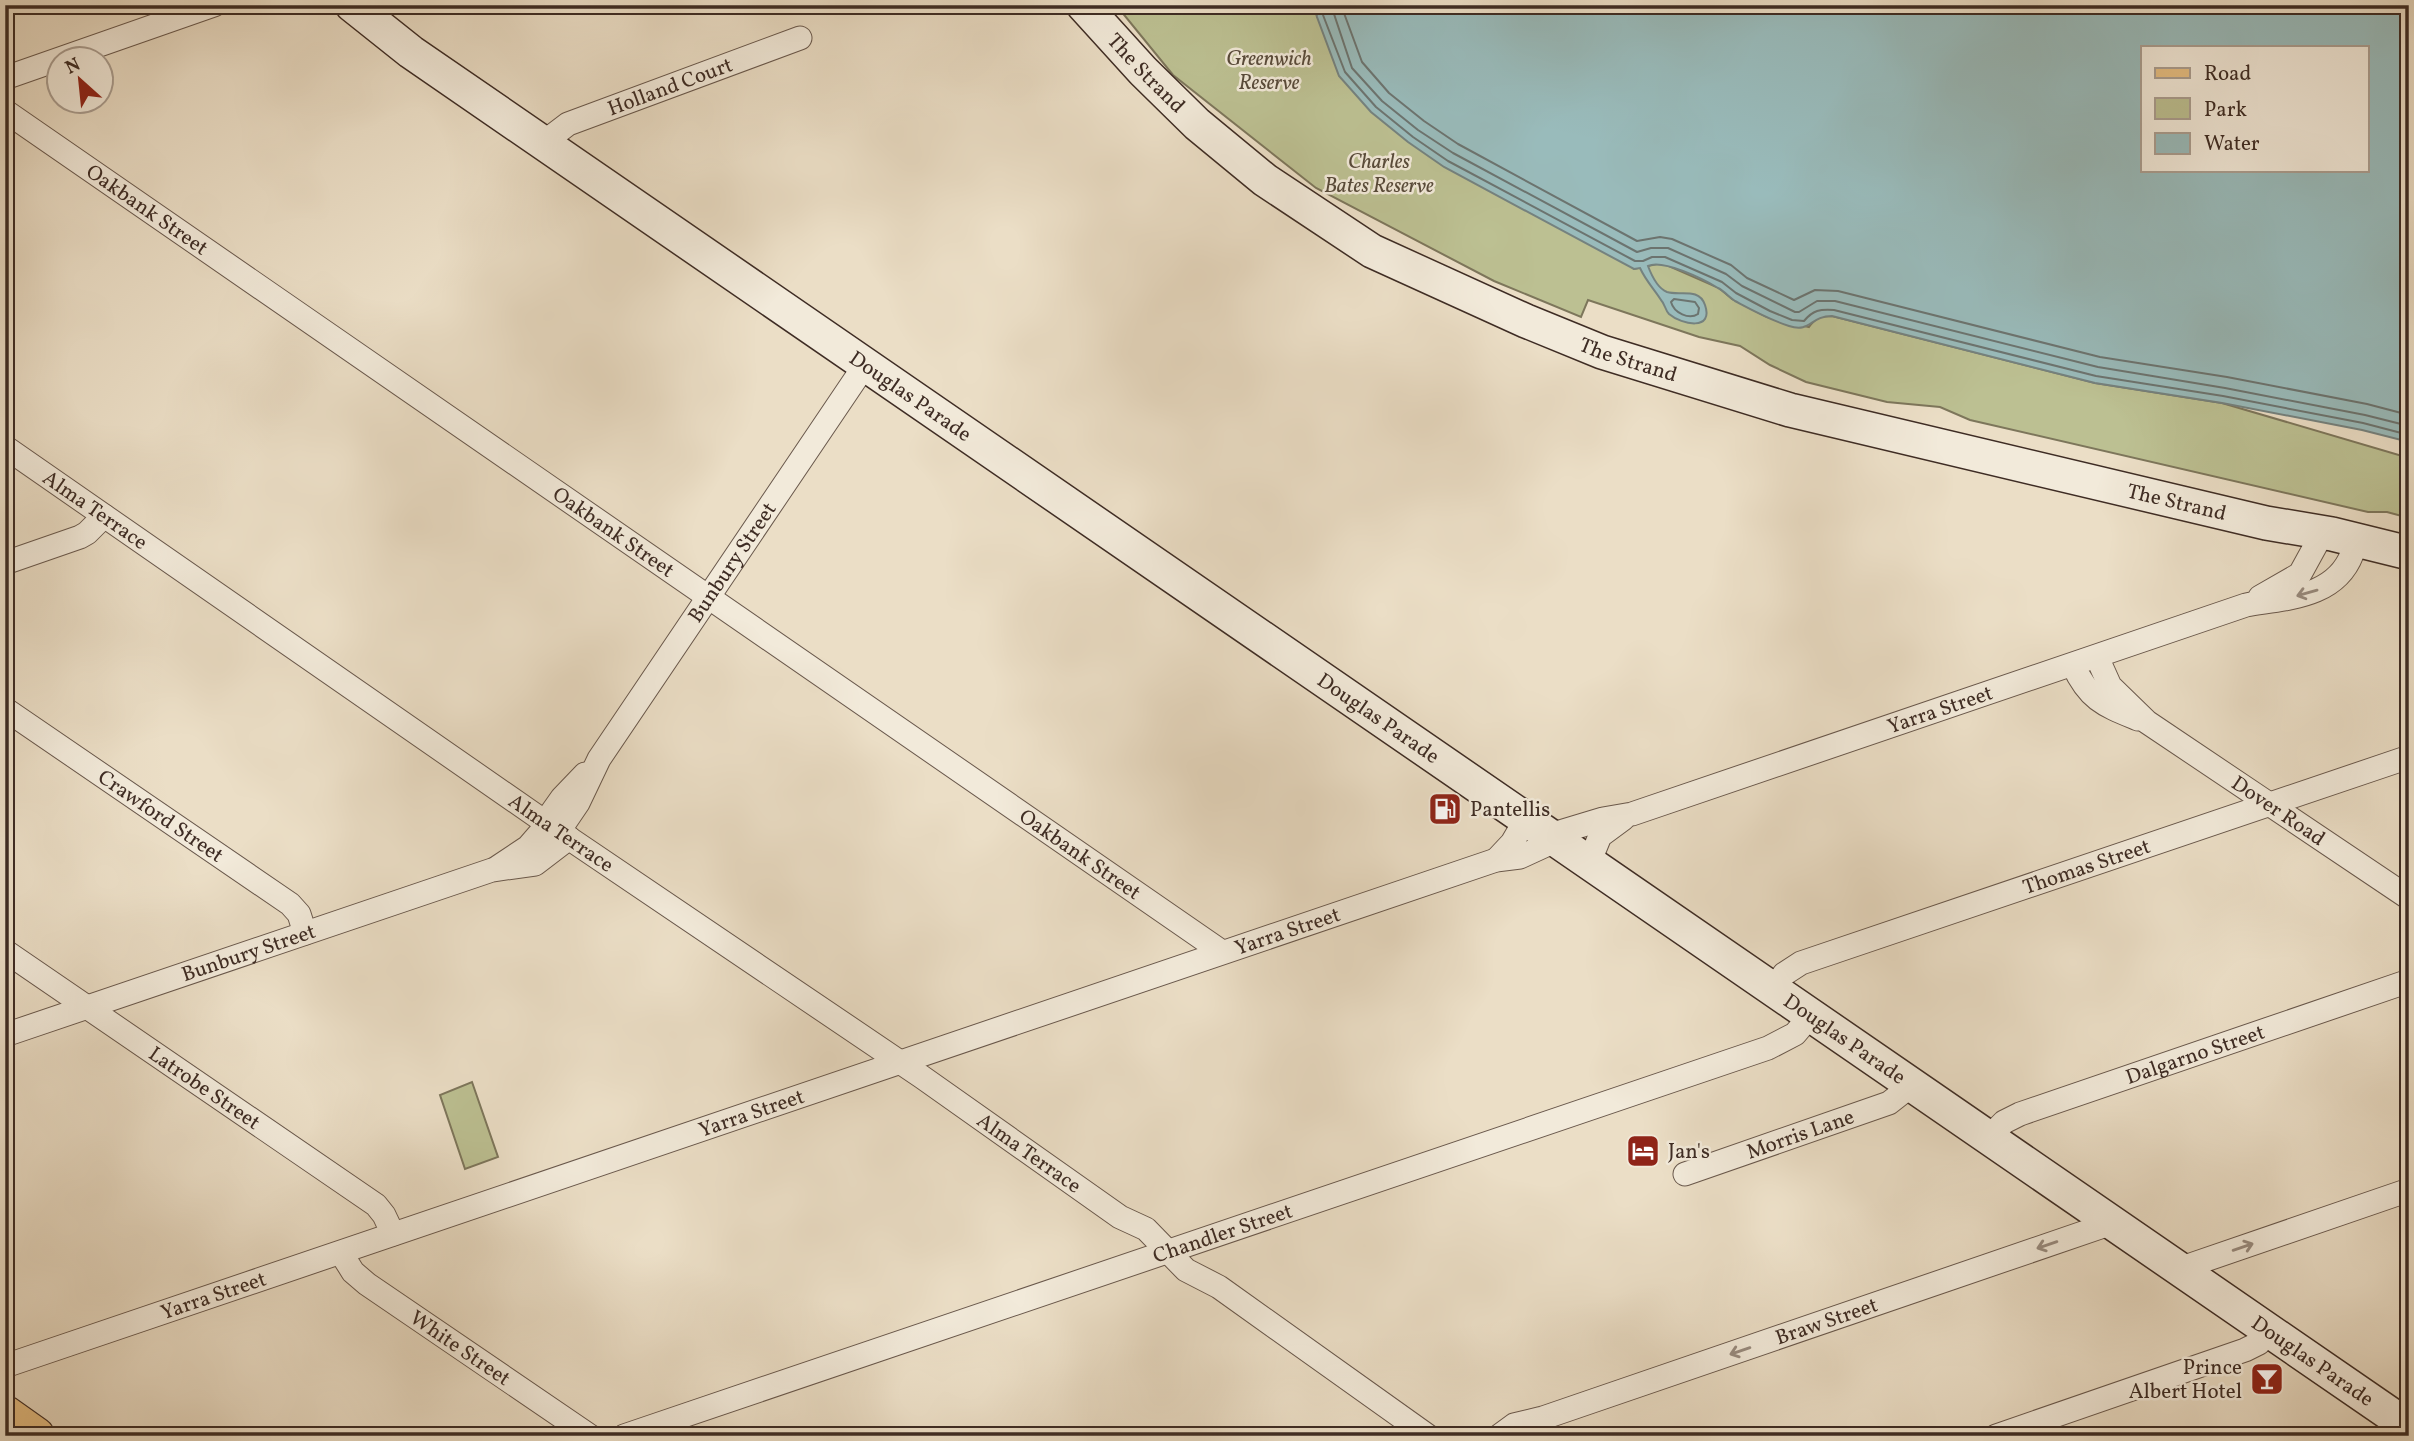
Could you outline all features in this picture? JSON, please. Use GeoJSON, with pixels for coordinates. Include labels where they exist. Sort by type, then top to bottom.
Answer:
{"type":"FeatureCollection","features":[{"type":"Feature","properties":{"kind":"main road"},"geometry":{"type":"LineString","coordinates":[[5,1414],[36,1436]]}},
{"type":"Feature","properties":{"kind":"street"},"geometry":{"type":"LineString","coordinates":[[5,78],[214,5]]}},
{"type":"Feature","properties":{"kind":"street","name":"Douglas Parade"},"geometry":{"type":"LineString","coordinates":[[352,5],[411,52],[2409,1427]]}},
{"type":"Feature","properties":{"kind":"street","name":"The Strand"},"geometry":{"type":"LineString","coordinates":[[1083,5],[1143,71],[1197,124],[1265,180],[1373,251],[1526,321],[1602,352],[1790,410],[2266,523],[2409,567]]}},
{"type":"Feature","properties":{"kind":"street","name":"Holland Court"},"geometry":{"type":"LineString","coordinates":[[544,143],[568,124],[800,38]]}},
{"type":"Feature","properties":{"kind":"street","name":"Oakbank Street"},"geometry":{"type":"LineString","coordinates":[[5,111],[1222,952]]}},
{"type":"Feature","properties":{"kind":"street","name":"Bunbury Street"},"geometry":{"type":"LineString","coordinates":[[5,1035],[492,870],[555,829],[562,798],[599,759],[865,365]]}},
{"type":"Feature","properties":{"kind":"street","name":"Alma Terrace"},"geometry":{"type":"LineString","coordinates":[[5,447],[1120,1217],[1146,1229],[1188,1272],[1219,1287],[1422,1434]]}},
{"type":"Feature","properties":{"kind":"street"},"geometry":{"type":"LineString","coordinates":[[5,563],[80,537],[104,516]]}},
{"type":"Feature","properties":{"kind":"street","name":"The Strand"},"geometry":{"type":"LineString","coordinates":[[2336,544],[2409,553]]}},
{"type":"Feature","properties":{"kind":"street","name":"Yarra Street"},"geometry":{"type":"LineString","coordinates":[[5,1366],[1496,860],[1520,858],[1544,832],[1632,814],[2246,605],[2321,589],[2344,571],[2336,544],[2300,574],[2246,605]]}},
{"type":"Feature","properties":{"kind":"street","name":"Dover Road"},"geometry":{"type":"LineString","coordinates":[[2097,657],[2110,686],[2147,722],[2409,898]]}},
{"type":"Feature","properties":{"kind":"street","name":"Dover Road"},"geometry":{"type":"LineString","coordinates":[[2073,665],[2083,686],[2096,700],[2147,722]]}},
{"type":"Feature","properties":{"kind":"street","name":"Crawford Street"},"geometry":{"type":"LineString","coordinates":[[5,709],[285,901],[299,914],[305,933]]}},
{"type":"Feature","properties":{"kind":"street","name":"Thomas Street"},"geometry":{"type":"LineString","coordinates":[[1773,990],[1784,974],[1801,963],[2409,757]]}},
{"type":"Feature","properties":{"kind":"street","name":"Yarra Street"},"geometry":{"type":"LineString","coordinates":[[1589,863],[1602,833],[1632,814]]}},
{"type":"Feature","properties":{"kind":"street"},"geometry":{"type":"LineString","coordinates":[[1496,860],[1512,843],[1544,832]]}},
{"type":"Feature","properties":{"kind":"street","name":"Latrobe Street"},"geometry":{"type":"LineString","coordinates":[[5,951],[376,1205],[383,1212],[393,1234]]}},
{"type":"Feature","properties":{"kind":"street","name":"Dalgarno Street"},"geometry":{"type":"LineString","coordinates":[[1989,1137],[2004,1122],[2020,1114],[2409,981]]}},
{"type":"Feature","properties":{"kind":"street","name":"Chandler Street"},"geometry":{"type":"LineString","coordinates":[[624,1436],[1768,1048],[1795,1034],[1811,1016]]}},
{"type":"Feature","properties":{"kind":"street","name":"Morris Lane"},"geometry":{"type":"LineString","coordinates":[[1685,1174],[1889,1104],[1912,1085]]}},
{"type":"Feature","properties":{"kind":"street"},"geometry":{"type":"LineString","coordinates":[[2179,1269],[2409,1190]]}},
{"type":"Feature","properties":{"kind":"street","name":"Braw Street"},"geometry":{"type":"LineString","coordinates":[[1499,1436],[1514,1425],[1543,1418],[2112,1223]]}},
{"type":"Feature","properties":{"kind":"street","name":"White Street"},"geometry":{"type":"LineString","coordinates":[[341,1253],[353,1272],[367,1284],[590,1436]]}},
{"type":"Feature","properties":{"kind":"street"},"geometry":{"type":"LineString","coordinates":[[1996,1436],[2245,1350],[2259,1343],[2269,1331]]}},
{"type":"Feature","properties":{"kind":"street","name":"Braw Street"},"geometry":{"type":"LineString","coordinates":[[1524,1436],[1529,1428],[1543,1418]]}},
{"type":"Feature","properties":{"kind":"green space","name":"Charles Bates Reserve"},"geometry":{"type":"Polygon","coordinates":[[[1116,5],[1315,5],[1317,17],[1634,269],[1662,263],[1719,288],[1732,299],[1767,317],[1809,327],[1819,318],[1832,316],[2095,383],[2222,403],[2409,458],[2409,518],[2387,512],[2368,512],[1970,420],[1940,407],[1887,402],[1806,382],[1770,365],[1740,346],[1699,337],[1588,300],[1581,317],[1494,281],[1316,188],[1173,75],[1116,5]]]}},
{"type":"Feature","properties":{"kind":"green space"},"geometry":{"type":"Polygon","coordinates":[[[472,1082],[498,1157],[465,1169],[440,1095],[472,1082]]]}},
{"type":"Feature","properties":{"kind":"water"},"geometry":{"type":"Polygon","coordinates":[[[1315,5],[2409,5],[2409,442],[2362,430],[2222,403],[2095,383],[1832,316],[1796,328],[1768,318],[1693,275],[1663,265],[1648,266],[1663,290],[1694,294],[1702,299],[1707,313],[1705,319],[1695,323],[1681,321],[1668,312],[1640,268],[1634,269],[1444,167],[1371,112],[1339,76],[1315,5]]]}},
{"type":"Feature","properties":{"kind":"place","name":"Pantellis"},"geometry":{"type":"Point","coordinates":[1445,809]}},
{"type":"Feature","properties":{"kind":"place","name":"Jan's"},"geometry":{"type":"Point","coordinates":[1643,1151]}},
{"type":"Feature","properties":{"kind":"place","name":"Prince Albert Hotel"},"geometry":{"type":"Point","coordinates":[2267,1379]}},
{"type":"Feature","properties":{"kind":"park label","name":"Greenwich Reserve"},"geometry":{"type":"Point","coordinates":[1269,70]}}]}
